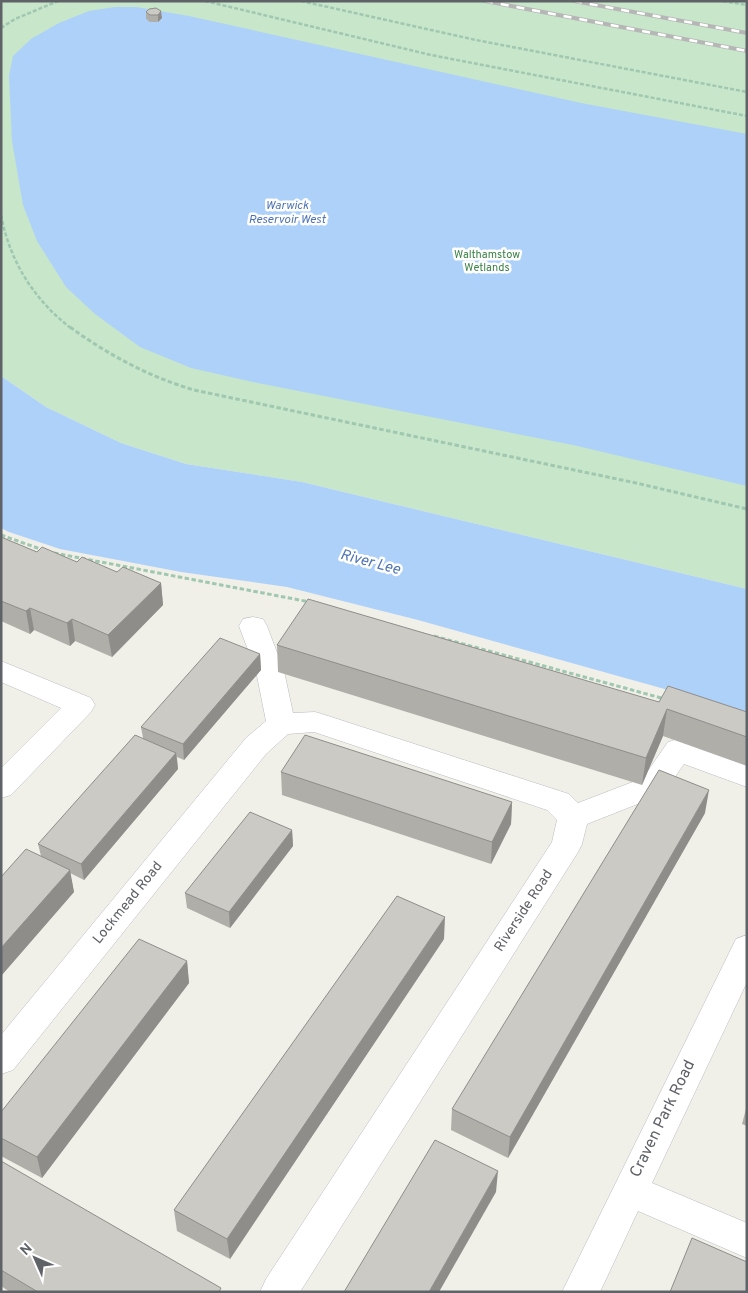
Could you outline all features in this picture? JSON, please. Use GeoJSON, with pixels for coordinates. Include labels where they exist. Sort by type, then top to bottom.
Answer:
{"type":"FeatureCollection","features":[{"type":"Feature","properties":{"kind":"street"},"geometry":{"type":"LineString","coordinates":[[253,626],[270,671],[281,724],[315,722],[558,802],[573,817],[653,786],[678,750],[747,776]]}},
{"type":"Feature","properties":{"kind":"street"},"geometry":{"type":"LineString","coordinates":[[1,671],[80,705],[1,787]]}},
{"type":"Feature","properties":{"kind":"street","name":"Lockmead Road"},"geometry":{"type":"LineString","coordinates":[[1,1060],[256,746],[281,724]]}},
{"type":"Feature","properties":{"kind":"street","name":"Riverside Road"},"geometry":{"type":"LineString","coordinates":[[280,1292],[567,844],[573,817]]}},
{"type":"Feature","properties":{"kind":"street","name":"Craven Park Road"},"geometry":{"type":"LineString","coordinates":[[581,1292],[747,948]]}},
{"type":"Feature","properties":{"kind":"street"},"geometry":{"type":"LineString","coordinates":[[629,1190],[747,1241]]}},
{"type":"Feature","properties":{"kind":"path"},"geometry":{"type":"LineString","coordinates":[[1,28],[14,18],[58,1]]}},
{"type":"Feature","properties":{"kind":"path"},"geometry":{"type":"LineString","coordinates":[[205,1],[431,55],[747,116]]}},
{"type":"Feature","properties":{"kind":"path"},"geometry":{"type":"LineString","coordinates":[[301,1],[486,42],[747,92]]}},
{"type":"Feature","properties":{"kind":"path"},"geometry":{"type":"LineString","coordinates":[[723,1],[747,5]]}},
{"type":"Feature","properties":{"kind":"path"},"geometry":{"type":"LineString","coordinates":[[1,215],[9,248],[17,267],[53,313],[82,338],[107,353],[176,385],[226,398],[627,481],[747,509]]}},
{"type":"Feature","properties":{"kind":"path"},"geometry":{"type":"LineString","coordinates":[[1,535],[41,550],[313,603]]}},
{"type":"Feature","properties":{"kind":"path"},"geometry":{"type":"LineString","coordinates":[[429,635],[670,700]]}},
{"type":"Feature","properties":{"kind":"green space","name":"Warwick Reservoir West"},"geometry":{"type":"Polygon","coordinates":[[[1,1],[747,1],[747,589],[302,482],[186,464],[121,443],[46,407],[1,376],[1,1]]]}},
{"type":"Feature","properties":{"kind":"water","name":"Warwick Reservoir West"},"geometry":{"type":"Polygon","coordinates":[[[115,7],[136,7],[189,16],[581,103],[747,134],[747,486],[573,445],[191,368],[140,347],[95,314],[66,287],[37,241],[23,205],[12,141],[9,76],[13,56],[31,39],[59,23],[89,11],[115,7]]]}},
{"type":"Feature","properties":{"kind":"water","name":"River Lee"},"geometry":{"type":"Polygon","coordinates":[[[1,376],[46,407],[121,443],[186,464],[302,482],[747,589],[747,712],[418,620],[287,587],[181,572],[60,549],[9,532],[1,528],[1,376]]]}},
{"type":"Feature","properties":{"kind":"building"},"geometry":{"type":"Polygon","coordinates":[[[156,8],[161,11],[158,15],[150,15],[146,12],[149,9],[156,8]]]}},
{"type":"Feature","properties":{"kind":"building"},"geometry":{"type":"Polygon","coordinates":[[[1,537],[37,552],[42,547],[77,562],[82,557],[117,572],[123,567],[161,583],[108,635],[72,619],[67,623],[30,608],[26,611],[1,601],[1,537]]]}},
{"type":"Feature","properties":{"kind":"building"},"geometry":{"type":"Polygon","coordinates":[[[308,599],[659,702],[668,686],[747,712],[747,737],[667,709],[646,758],[277,645],[308,599]]]}},
{"type":"Feature","properties":{"kind":"building"},"geometry":{"type":"Polygon","coordinates":[[[220,638],[260,654],[183,744],[141,727],[220,638]]]}},
{"type":"Feature","properties":{"kind":"building"},"geometry":{"type":"Polygon","coordinates":[[[135,735],[176,753],[81,864],[38,844],[135,735]]]}},
{"type":"Feature","properties":{"kind":"building"},"geometry":{"type":"Polygon","coordinates":[[[305,735],[512,802],[492,842],[281,772],[305,735]]]}},
{"type":"Feature","properties":{"kind":"building"},"geometry":{"type":"Polygon","coordinates":[[[659,770],[709,790],[510,1137],[452,1109],[659,770]]]}},
{"type":"Feature","properties":{"kind":"building"},"geometry":{"type":"Polygon","coordinates":[[[250,812],[292,830],[229,912],[185,893],[250,812]]]}},
{"type":"Feature","properties":{"kind":"building"},"geometry":{"type":"Polygon","coordinates":[[[26,849],[70,870],[1,948],[1,877],[26,849]]]}},
{"type":"Feature","properties":{"kind":"building"},"geometry":{"type":"Polygon","coordinates":[[[397,896],[445,917],[227,1239],[174,1210],[397,896]]]}},
{"type":"Feature","properties":{"kind":"building"},"geometry":{"type":"Polygon","coordinates":[[[139,939],[187,961],[37,1157],[1,1138],[1,1112],[139,939]]]}},
{"type":"Feature","properties":{"kind":"building"},"geometry":{"type":"Polygon","coordinates":[[[435,1140],[498,1171],[429,1292],[344,1292],[435,1140]]]}},
{"type":"Feature","properties":{"kind":"building"},"geometry":{"type":"Polygon","coordinates":[[[1,1161],[221,1288],[219,1292],[38,1292],[1,1270],[1,1161]]]}},
{"type":"Feature","properties":{"kind":"building"},"geometry":{"type":"Polygon","coordinates":[[[692,1238],[747,1262],[747,1292],[670,1292],[692,1238]]]}},
{"type":"Feature","properties":{"kind":"railway"},"geometry":{"type":"LineString","coordinates":[[485,1],[747,51]]}},
{"type":"Feature","properties":{"kind":"railway"},"geometry":{"type":"LineString","coordinates":[[574,1],[747,33]]}},
{"type":"Feature","properties":{"kind":"park label","name":"Walthamstow Wetlands"},"geometry":{"type":"Point","coordinates":[487,261]}}]}
